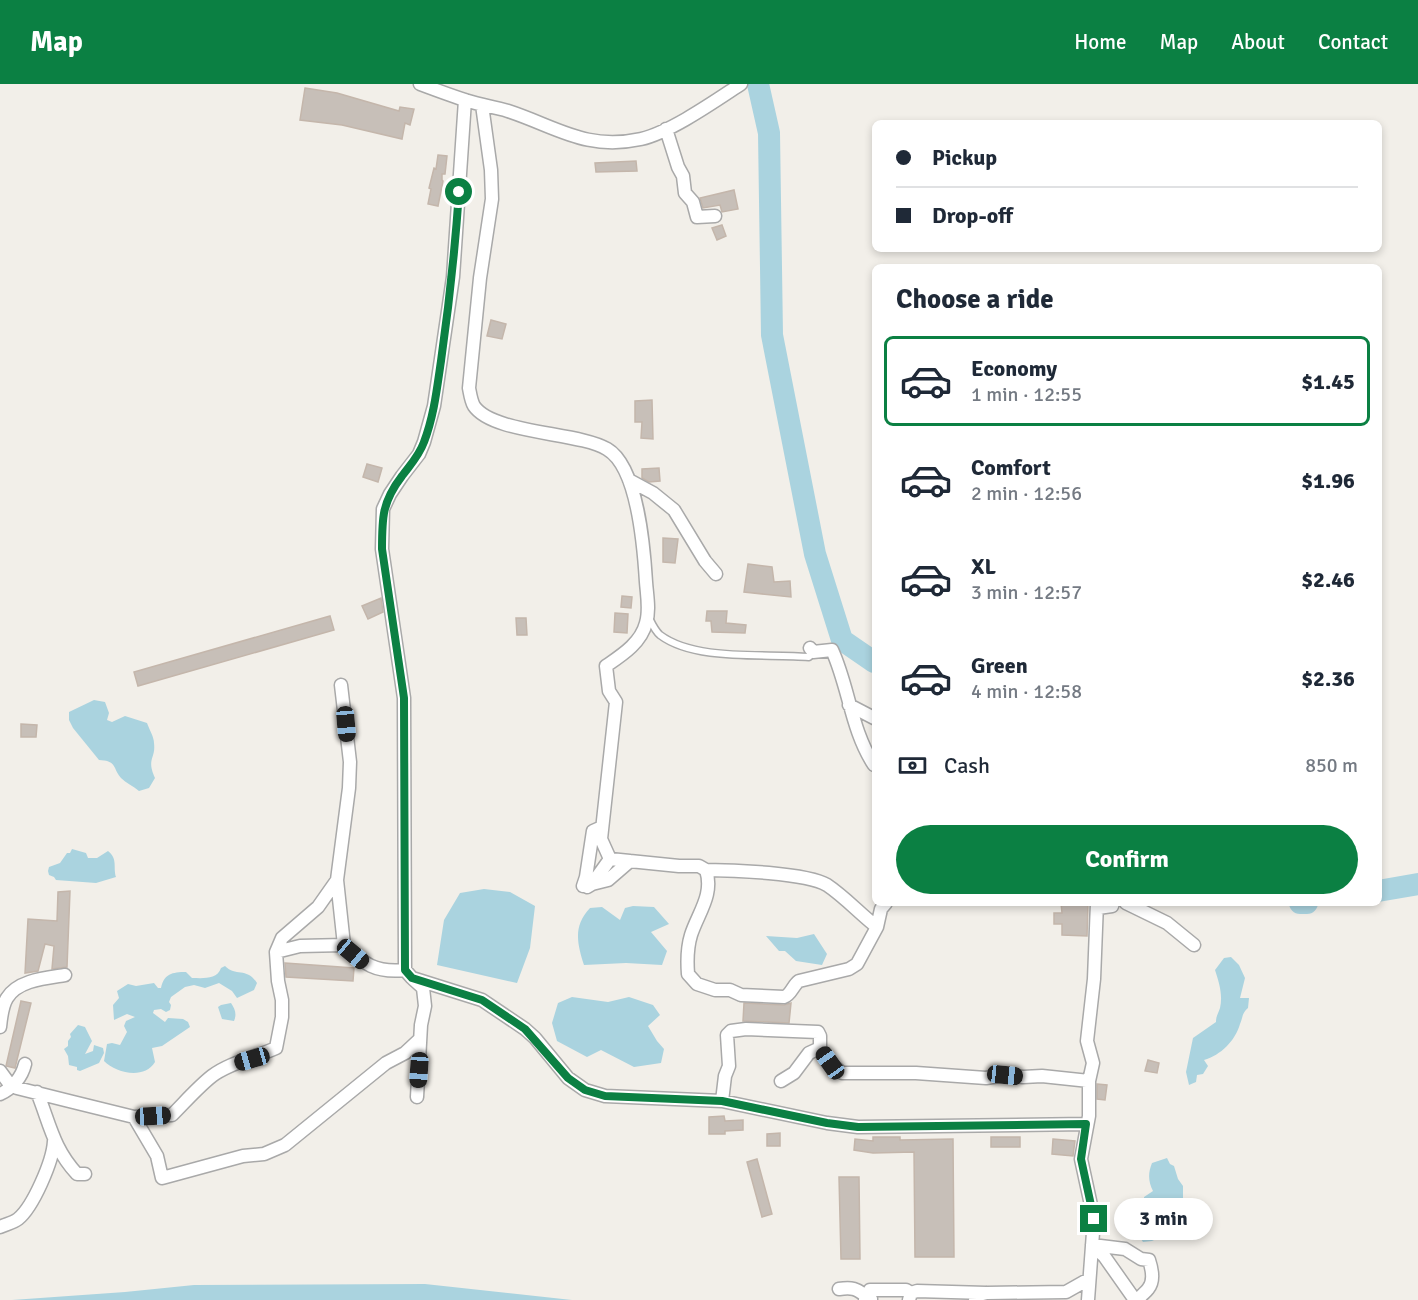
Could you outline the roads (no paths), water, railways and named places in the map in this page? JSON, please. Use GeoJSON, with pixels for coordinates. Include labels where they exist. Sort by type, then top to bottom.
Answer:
{"type":"FeatureCollection","features":[{"type":"Feature","properties":{"kind":"street"},"geometry":{"type":"LineString","coordinates":[[420,84],[465,100],[507,111],[583,140],[607,142],[640,139],[666,129],[741,84]]}},
{"type":"Feature","properties":{"kind":"street"},"geometry":{"type":"LineString","coordinates":[[417,1097],[421,1025],[426,1006],[423,988],[409,974],[404,698],[382,549],[382,526],[383,509],[390,494],[419,454],[434,406],[453,277],[465,100]]}},
{"type":"Feature","properties":{"kind":"street"},"geometry":{"type":"LineString","coordinates":[[482,105],[491,170],[492,199],[480,278],[469,388],[474,405],[485,416],[520,428],[604,447],[617,457],[629,480],[640,524],[645,560],[648,616],[646,626],[626,653],[606,666],[609,691],[616,702],[616,719],[601,839],[609,859]]}},
{"type":"Feature","properties":{"kind":"street"},"geometry":{"type":"LineString","coordinates":[[666,129],[683,176],[685,193],[693,202],[697,217],[715,216]]}},
{"type":"Feature","properties":{"kind":"street"},"geometry":{"type":"LineString","coordinates":[[629,480],[653,493],[674,510],[705,561],[716,574]]}},
{"type":"Feature","properties":{"kind":"street"},"geometry":{"type":"LineString","coordinates":[[811,650],[832,650],[846,683],[849,705],[872,761]]}},
{"type":"Feature","properties":{"kind":"street"},"geometry":{"type":"LineString","coordinates":[[341,686],[350,762],[349,788],[337,880],[344,945]]}},
{"type":"Feature","properties":{"kind":"street"},"geometry":{"type":"LineString","coordinates":[[849,705],[872,717]]}},
{"type":"Feature","properties":{"kind":"street"},"geometry":{"type":"LineString","coordinates":[[602,827],[593,831],[583,886],[587,887],[608,880],[630,861]]}},
{"type":"Feature","properties":{"kind":"street"},"geometry":{"type":"LineString","coordinates":[[609,859],[671,866],[699,866],[706,870],[737,870],[811,880],[826,884],[877,927]]}},
{"type":"Feature","properties":{"kind":"street"},"geometry":{"type":"LineString","coordinates":[[592,884],[609,859]]}},
{"type":"Feature","properties":{"kind":"street"},"geometry":{"type":"LineString","coordinates":[[706,870],[710,887],[692,933],[687,961],[688,974],[697,984],[715,990],[784,998],[799,981],[849,969],[857,964],[877,927],[880,909],[883,906]]}},
{"type":"Feature","properties":{"kind":"street"},"geometry":{"type":"LineString","coordinates":[[0,1071],[12,1085],[134,1117],[172,1115],[213,1075],[231,1065],[252,1059],[276,1048],[282,1017],[282,1000],[276,952],[282,938],[318,907],[337,880]]}},
{"type":"Feature","properties":{"kind":"street"},"geometry":{"type":"LineString","coordinates":[[1088,1300],[1094,1219],[1081,1159],[1089,1116],[1089,1081],[1094,1063],[1087,1041],[1097,906]]}},
{"type":"Feature","properties":{"kind":"street"},"geometry":{"type":"LineString","coordinates":[[1132,906],[1167,923],[1194,945]]}},
{"type":"Feature","properties":{"kind":"street"},"geometry":{"type":"LineString","coordinates":[[863,916],[867,945]]}},
{"type":"Feature","properties":{"kind":"street"},"geometry":{"type":"LineString","coordinates":[[276,952],[300,946],[344,945],[368,966],[409,974],[482,1000],[525,1029],[568,1078],[585,1090],[605,1096],[722,1101],[827,1123],[858,1127],[1086,1124]]}},
{"type":"Feature","properties":{"kind":"street"},"geometry":{"type":"LineString","coordinates":[[0,1027],[3,1006],[8,996],[35,980],[65,975]]}},
{"type":"Feature","properties":{"kind":"street"},"geometry":{"type":"LineString","coordinates":[[722,1101],[725,1076],[729,1066],[727,1035],[732,1031],[764,1029],[818,1032],[820,1048],[830,1063],[842,1073],[916,1073],[986,1078],[1005,1075],[1042,1076],[1089,1081]]}},
{"type":"Feature","properties":{"kind":"street"},"geometry":{"type":"LineString","coordinates":[[134,1117],[157,1156],[162,1178],[243,1156],[264,1154],[285,1145],[386,1063],[405,1053],[420,1039]]}},
{"type":"Feature","properties":{"kind":"street"},"geometry":{"type":"LineString","coordinates":[[781,1081],[794,1073],[809,1053],[820,1048]]}},
{"type":"Feature","properties":{"kind":"street"},"geometry":{"type":"LineString","coordinates":[[0,1094],[22,1074],[25,1064]]}},
{"type":"Feature","properties":{"kind":"street"},"geometry":{"type":"LineString","coordinates":[[37,1092],[54,1141],[65,1161],[77,1174],[85,1174]]}},
{"type":"Feature","properties":{"kind":"street"},"geometry":{"type":"LineString","coordinates":[[0,1227],[16,1220],[24,1213],[48,1171],[54,1152],[54,1141]]}},
{"type":"Feature","properties":{"kind":"street"},"geometry":{"type":"LineString","coordinates":[[1092,1245],[1125,1249],[1140,1259],[1149,1260],[1152,1268],[1150,1288],[1136,1300],[1104,1256],[1092,1245]]}},
{"type":"Feature","properties":{"kind":"street"},"geometry":{"type":"LineString","coordinates":[[867,1299],[870,1290],[906,1290],[910,1296],[917,1291],[1065,1298],[1089,1279]]}},
{"type":"Feature","properties":{"kind":"street"},"geometry":{"type":"LineString","coordinates":[[839,1289],[848,1287],[862,1291],[867,1299]]}},
{"type":"Feature","properties":{"kind":"street"},"geometry":{"type":"LineString","coordinates":[[975,1300],[978,1295],[987,1293]]}},
{"type":"Feature","properties":{"kind":"lane"},"geometry":{"type":"LineString","coordinates":[[648,616],[658,634],[681,648],[711,653],[809,657],[811,650]]}},
{"type":"Feature","properties":{"kind":"water"},"geometry":{"type":"Polygon","coordinates":[[[94,700],[105,702],[109,713],[107,720],[112,722],[125,716],[147,723],[153,738],[151,766],[155,778],[149,788],[139,791],[123,780],[112,763],[99,760],[73,728],[69,720],[69,712],[94,700]]]}},
{"type":"Feature","properties":{"kind":"water"},"geometry":{"type":"Polygon","coordinates":[[[72,849],[86,853],[88,858],[97,858],[108,851],[114,860],[116,877],[96,883],[56,880],[49,875],[49,867],[60,863],[72,849]]]}},
{"type":"Feature","properties":{"kind":"water"},"geometry":{"type":"Polygon","coordinates":[[[484,889],[510,892],[535,906],[530,948],[517,983],[437,965],[444,920],[460,893],[484,889]]]}},
{"type":"Feature","properties":{"kind":"water"},"geometry":{"type":"Polygon","coordinates":[[[602,907],[620,920],[625,908],[654,907],[669,924],[651,932],[667,951],[662,965],[626,963],[584,965],[578,935],[581,921],[590,908],[602,907]]]}},
{"type":"Feature","properties":{"kind":"water"},"geometry":{"type":"Polygon","coordinates":[[[814,934],[827,954],[822,965],[796,961],[785,951],[779,951],[766,936],[797,938],[814,934]]]}},
{"type":"Feature","properties":{"kind":"water"},"geometry":{"type":"Polygon","coordinates":[[[1231,957],[1239,965],[1245,978],[1240,998],[1249,998],[1248,1008],[1231,1042],[1216,1055],[1204,1060],[1208,1066],[1203,1074],[1197,1075],[1196,1082],[1189,1085],[1186,1072],[1193,1038],[1216,1022],[1220,1008],[1221,993],[1215,970],[1224,958],[1231,957]]]}},
{"type":"Feature","properties":{"kind":"water"},"geometry":{"type":"Polygon","coordinates":[[[225,966],[253,978],[257,983],[254,990],[237,998],[232,991],[219,983],[205,988],[194,985],[185,987],[171,997],[170,1010],[166,1012],[161,1009],[154,1010],[153,1013],[165,1022],[168,1018],[183,1019],[190,1027],[162,1046],[152,1048],[155,1062],[150,1068],[130,1073],[115,1069],[104,1061],[107,1044],[120,1045],[127,1032],[124,1026],[126,1021],[135,1017],[127,1014],[114,1020],[113,1005],[119,998],[117,991],[128,984],[136,986],[154,983],[161,988],[169,975],[177,973],[186,972],[192,978],[209,978],[225,966]]]}},
{"type":"Feature","properties":{"kind":"water"},"geometry":{"type":"Polygon","coordinates":[[[572,997],[608,1002],[629,997],[653,1005],[660,1015],[648,1026],[664,1049],[661,1063],[634,1067],[601,1050],[587,1057],[557,1041],[552,1023],[558,1003],[572,997]]]}},
{"type":"Feature","properties":{"kind":"water"},"geometry":{"type":"Polygon","coordinates":[[[231,1003],[235,1012],[234,1021],[222,1019],[218,1007],[231,1003]]]}},
{"type":"Feature","properties":{"kind":"water"},"geometry":{"type":"Polygon","coordinates":[[[78,1025],[85,1027],[92,1041],[85,1054],[93,1051],[94,1045],[103,1048],[104,1053],[99,1063],[80,1071],[77,1067],[69,1065],[64,1049],[68,1046],[70,1034],[78,1025]]]}},
{"type":"Feature","properties":{"kind":"water"},"geometry":{"type":"Polygon","coordinates":[[[1167,1158],[1174,1166],[1183,1186],[1183,1206],[1167,1207],[1162,1236],[1143,1242],[1135,1230],[1140,1225],[1144,1197],[1153,1191],[1149,1180],[1152,1163],[1167,1158]]]}},
{"type":"Feature","properties":{"kind":"water"},"geometry":{"type":"Polygon","coordinates":[[[425,1284],[572,1300],[12,1300],[194,1285],[425,1284]]]}},
{"type":"Feature","properties":{"kind":"waterway"},"geometry":{"type":"LineString","coordinates":[[758,84],[769,133],[772,335],[815,554],[842,640],[872,661]]}},
{"type":"Feature","properties":{"kind":"waterway"},"geometry":{"type":"LineString","coordinates":[[1382,890],[1418,884]]}}]}
